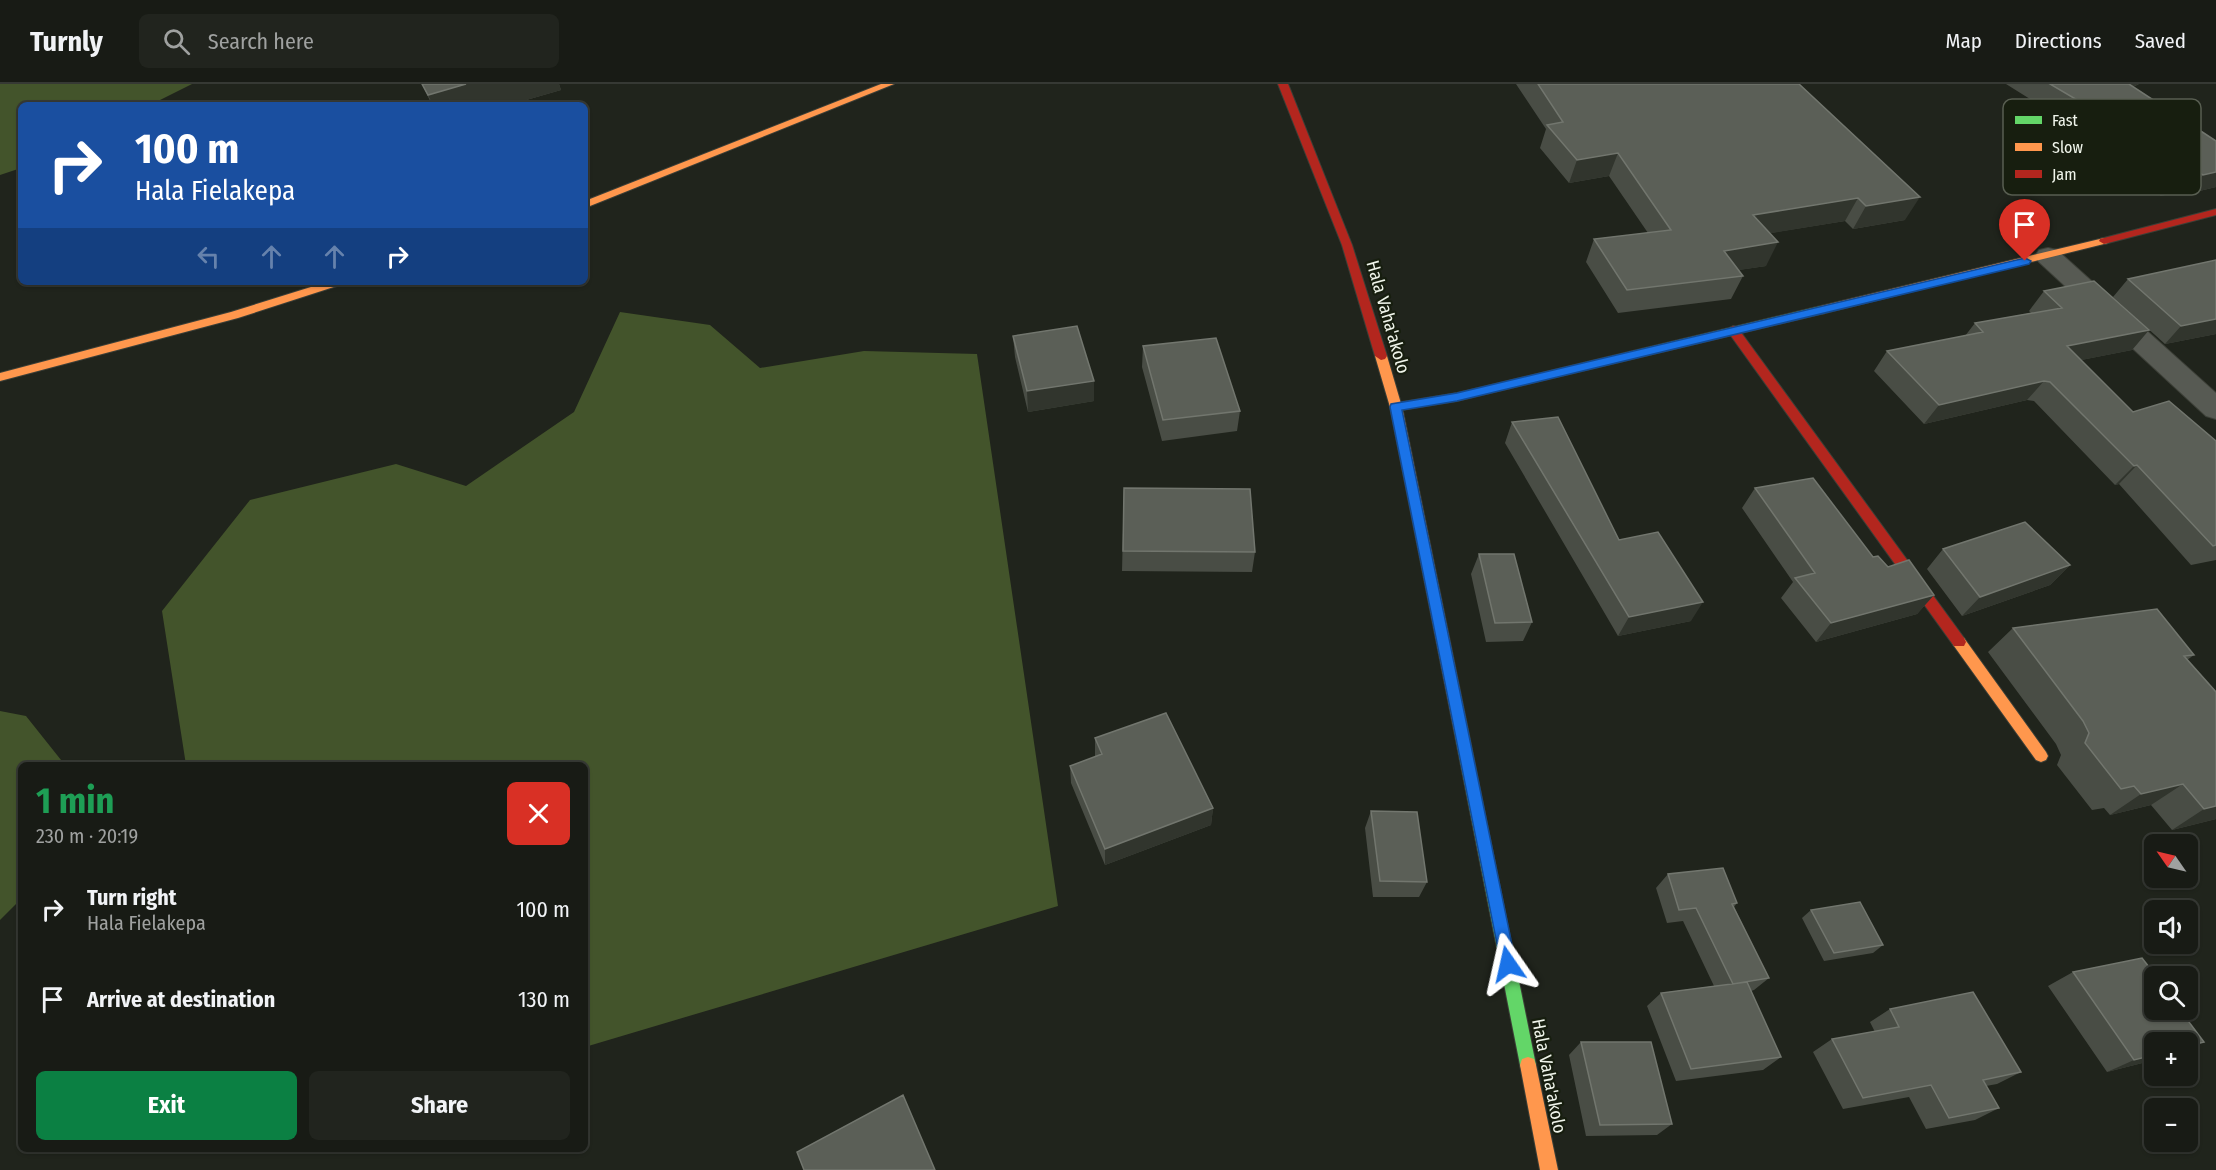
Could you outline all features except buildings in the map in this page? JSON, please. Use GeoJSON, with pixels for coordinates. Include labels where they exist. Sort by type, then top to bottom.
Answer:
{"type":"FeatureCollection","features":[{"type":"Feature","properties":{"kind":"street"},"geometry":{"type":"LineString","coordinates":[[588,204],[889,84]]}},
{"type":"Feature","properties":{"kind":"street","name":"Hala Vaha'akolo"},"geometry":{"type":"LineString","coordinates":[[1282,84],[1347,245],[1396,407],[1550,1170]]}},
{"type":"Feature","properties":{"kind":"street"},"geometry":{"type":"LineString","coordinates":[[1396,407],[1457,397],[2048,256],[2216,212]]}},
{"type":"Feature","properties":{"kind":"street"},"geometry":{"type":"LineString","coordinates":[[2048,256],[2203,384],[2216,409]]}},
{"type":"Feature","properties":{"kind":"street"},"geometry":{"type":"LineString","coordinates":[[0,377],[234,315],[329,285]]}},
{"type":"Feature","properties":{"kind":"street"},"geometry":{"type":"LineString","coordinates":[[1733,330],[2041,756]]}},
{"type":"Feature","properties":{"kind":"green space"},"geometry":{"type":"Polygon","coordinates":[[[0,84],[192,84],[156,102],[18,102],[18,169],[0,175],[0,84]]]}},
{"type":"Feature","properties":{"kind":"green space"},"geometry":{"type":"Polygon","coordinates":[[[620,312],[710,325],[760,368],[864,351],[977,354],[1058,906],[588,1046],[588,762],[186,762],[162,611],[250,500],[396,464],[466,486],[574,412],[620,312]]]}},
{"type":"Feature","properties":{"kind":"green space"},"geometry":{"type":"Polygon","coordinates":[[[0,711],[26,716],[63,762],[18,762],[18,902],[0,920],[0,711]]]}},
{"type":"Feature","properties":{"kind":"traffic: fast"},"geometry":{"type":"LineString","coordinates":[[1396,407],[1457,397],[1821,310]]}},
{"type":"Feature","properties":{"kind":"traffic: fast"},"geometry":{"type":"LineString","coordinates":[[1461,730],[1528,1065]]}},
{"type":"Feature","properties":{"kind":"traffic: slow"},"geometry":{"type":"LineString","coordinates":[[588,204],[889,84]]}},
{"type":"Feature","properties":{"kind":"traffic: slow"},"geometry":{"type":"LineString","coordinates":[[1821,310],[2104,241]]}},
{"type":"Feature","properties":{"kind":"traffic: slow"},"geometry":{"type":"LineString","coordinates":[[0,377],[234,315],[329,285]]}},
{"type":"Feature","properties":{"kind":"traffic: slow"},"geometry":{"type":"LineString","coordinates":[[1381,356],[1396,407],[1461,730]]}},
{"type":"Feature","properties":{"kind":"traffic: slow"},"geometry":{"type":"LineString","coordinates":[[1959,642],[2041,756]]}},
{"type":"Feature","properties":{"kind":"traffic: slow"},"geometry":{"type":"LineString","coordinates":[[1528,1065],[1549,1170]]}},
{"type":"Feature","properties":{"kind":"traffic: jam"},"geometry":{"type":"LineString","coordinates":[[1283,84],[1347,245],[1381,356]]}},
{"type":"Feature","properties":{"kind":"traffic: jam"},"geometry":{"type":"LineString","coordinates":[[2104,241],[2216,212]]}},
{"type":"Feature","properties":{"kind":"traffic: jam"},"geometry":{"type":"LineString","coordinates":[[1733,330],[1959,642]]}},
{"type":"Feature","properties":{"kind":"route"},"geometry":{"type":"LineString","coordinates":[[1508,964],[1396,407],[1457,397],[2025,261]]}}]}
